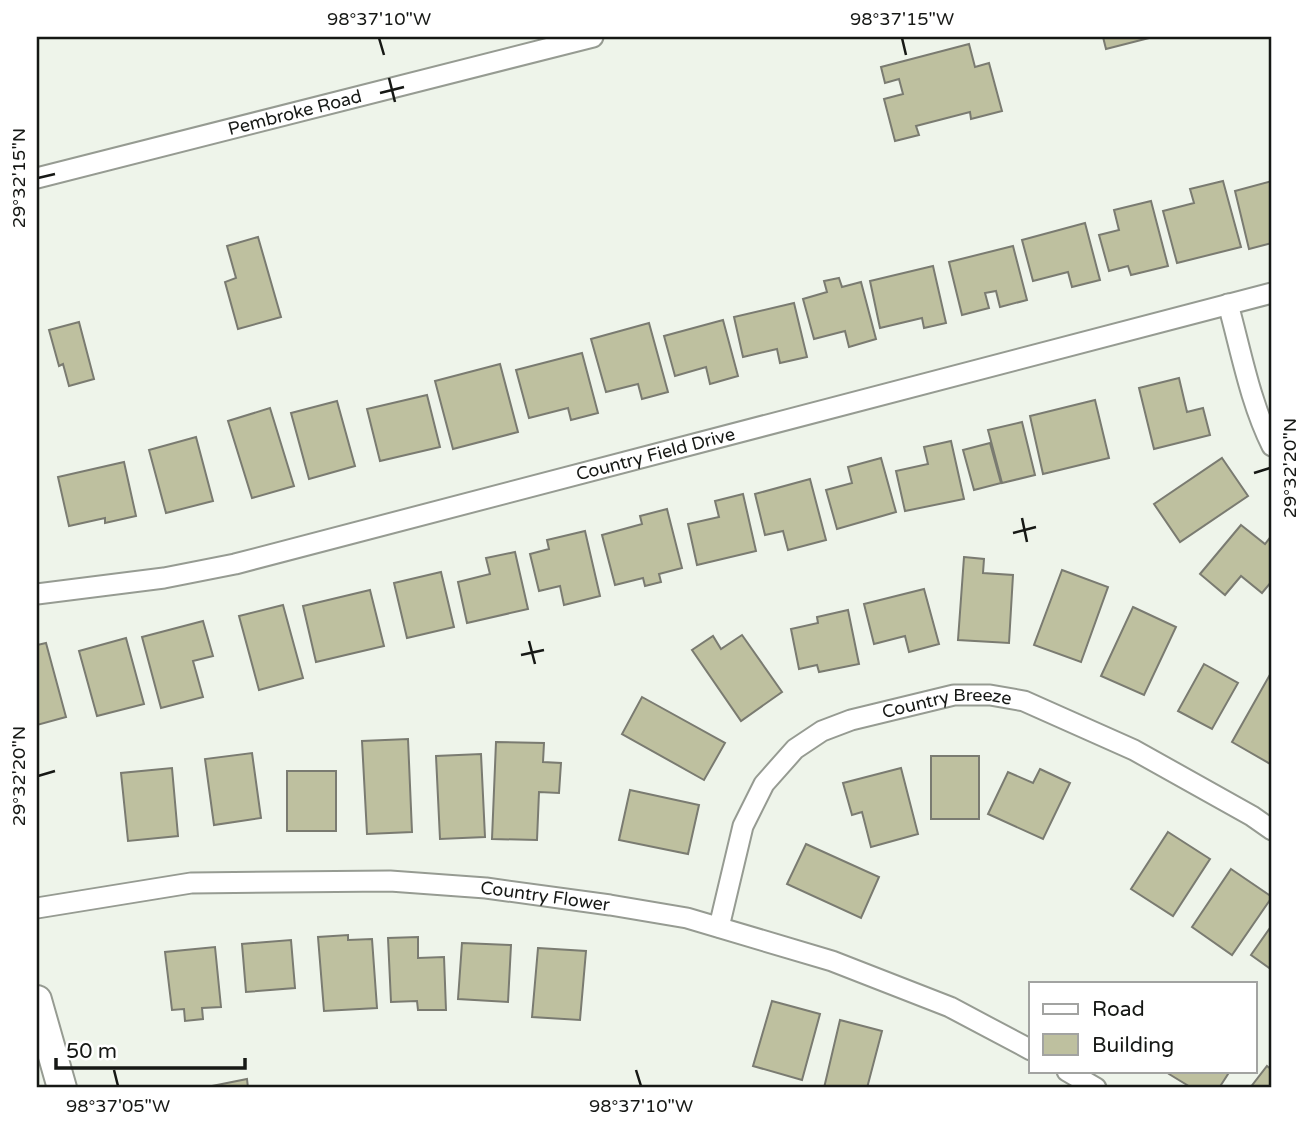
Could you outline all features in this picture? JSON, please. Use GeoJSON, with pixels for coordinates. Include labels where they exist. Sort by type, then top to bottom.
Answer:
{"type":"FeatureCollection","features":[{"type":"Feature","properties":{"kind":"street","name":"Pembroke Road"},"geometry":{"type":"LineString","coordinates":[[37,178],[593,37]]}},
{"type":"Feature","properties":{"kind":"street","name":"Country Field Drive"},"geometry":{"type":"LineString","coordinates":[[37,594],[164,578],[235,564],[1272,293]]}},
{"type":"Feature","properties":{"kind":"street"},"geometry":{"type":"LineString","coordinates":[[1228,304],[1252,392],[1272,446]]}},
{"type":"Feature","properties":{"kind":"street","name":"Country Breeze"},"geometry":{"type":"LineString","coordinates":[[719,927],[743,825],[764,784],[795,749],[822,732],[851,720],[954,695],[989,695],[1024,701],[1134,750],[1272,830]]}},
{"type":"Feature","properties":{"kind":"street","name":"Country Flower"},"geometry":{"type":"LineString","coordinates":[[37,908],[191,883],[390,881],[486,888],[610,905],[687,918],[832,961],[950,1007],[1029,1049]]}},
{"type":"Feature","properties":{"kind":"street"},"geometry":{"type":"LineString","coordinates":[[37,1000],[62,1088]]}},
{"type":"Feature","properties":{"kind":"street"},"geometry":{"type":"LineString","coordinates":[[1069,1072],[1096,1088]]}},
{"type":"Feature","properties":{"kind":"building"},"geometry":{"type":"Polygon","coordinates":[[[1103,37],[1153,37],[1106,49],[1103,37]]]}},
{"type":"Feature","properties":{"kind":"building"},"geometry":{"type":"Polygon","coordinates":[[[969,44],[975,67],[989,63],[1002,111],[971,119],[970,112],[916,126],[919,135],[895,141],[884,99],[903,94],[899,79],[885,83],[881,67],[969,44]]]}},
{"type":"Feature","properties":{"kind":"building"},"geometry":{"type":"Polygon","coordinates":[[[1223,181],[1241,247],[1177,263],[1163,211],[1194,203],[1190,189],[1223,181]]]}},
{"type":"Feature","properties":{"kind":"building"},"geometry":{"type":"Polygon","coordinates":[[[1272,181],[1272,243],[1249,249],[1235,191],[1272,181]]]}},
{"type":"Feature","properties":{"kind":"building"},"geometry":{"type":"Polygon","coordinates":[[[1151,201],[1168,266],[1131,275],[1128,266],[1109,271],[1099,235],[1119,230],[1114,210],[1151,201]]]}},
{"type":"Feature","properties":{"kind":"building"},"geometry":{"type":"Polygon","coordinates":[[[1085,223],[1100,280],[1072,287],[1068,272],[1033,281],[1022,240],[1085,223]]]}},
{"type":"Feature","properties":{"kind":"building"},"geometry":{"type":"Polygon","coordinates":[[[258,237],[281,317],[238,329],[225,282],[236,278],[227,246],[258,237]]]}},
{"type":"Feature","properties":{"kind":"building"},"geometry":{"type":"Polygon","coordinates":[[[1013,246],[1027,300],[1000,307],[996,291],[985,293],[989,308],[962,315],[949,262],[1013,246]]]}},
{"type":"Feature","properties":{"kind":"building"},"geometry":{"type":"Polygon","coordinates":[[[933,266],[946,323],[924,328],[922,318],[880,328],[870,281],[933,266]]]}},
{"type":"Feature","properties":{"kind":"building"},"geometry":{"type":"Polygon","coordinates":[[[839,278],[842,287],[861,282],[876,339],[849,347],[845,331],[814,339],[803,299],[827,292],[824,281],[839,278]]]}},
{"type":"Feature","properties":{"kind":"building"},"geometry":{"type":"Polygon","coordinates":[[[794,303],[807,357],[780,363],[777,349],[743,357],[734,317],[794,303]]]}},
{"type":"Feature","properties":{"kind":"building"},"geometry":{"type":"Polygon","coordinates":[[[723,320],[738,376],[710,384],[706,367],[675,376],[664,336],[723,320]]]}},
{"type":"Feature","properties":{"kind":"building"},"geometry":{"type":"Polygon","coordinates":[[[79,322],[94,379],[69,386],[63,364],[59,366],[49,330],[79,322]]]}},
{"type":"Feature","properties":{"kind":"building"},"geometry":{"type":"Polygon","coordinates":[[[649,323],[668,392],[642,399],[638,384],[606,392],[591,339],[649,323]]]}},
{"type":"Feature","properties":{"kind":"building"},"geometry":{"type":"Polygon","coordinates":[[[582,353],[598,413],[571,420],[568,408],[529,418],[516,370],[582,353]]]}},
{"type":"Feature","properties":{"kind":"building"},"geometry":{"type":"Polygon","coordinates":[[[500,364],[518,432],[453,449],[435,381],[500,364]]]}},
{"type":"Feature","properties":{"kind":"building"},"geometry":{"type":"Polygon","coordinates":[[[1179,378],[1187,412],[1203,408],[1210,435],[1154,449],[1139,388],[1179,378]]]}},
{"type":"Feature","properties":{"kind":"building"},"geometry":{"type":"Polygon","coordinates":[[[427,395],[440,447],[380,461],[367,409],[427,395]]]}},
{"type":"Feature","properties":{"kind":"building"},"geometry":{"type":"Polygon","coordinates":[[[1095,400],[1109,458],[1043,474],[1030,416],[1095,400]]]}},
{"type":"Feature","properties":{"kind":"building"},"geometry":{"type":"Polygon","coordinates":[[[337,401],[355,466],[309,479],[291,413],[337,401]]]}},
{"type":"Feature","properties":{"kind":"building"},"geometry":{"type":"Polygon","coordinates":[[[270,408],[294,486],[252,498],[228,421],[270,408]]]}},
{"type":"Feature","properties":{"kind":"building"},"geometry":{"type":"Polygon","coordinates":[[[1022,422],[1035,475],[1002,483],[988,430],[1022,422]]]}},
{"type":"Feature","properties":{"kind":"building"},"geometry":{"type":"Polygon","coordinates":[[[196,437],[213,501],[166,513],[149,450],[196,437]]]}},
{"type":"Feature","properties":{"kind":"building"},"geometry":{"type":"Polygon","coordinates":[[[951,441],[964,499],[905,511],[896,471],[928,464],[924,447],[951,441]]]}},
{"type":"Feature","properties":{"kind":"building"},"geometry":{"type":"Polygon","coordinates":[[[990,443],[1001,483],[974,490],[963,450],[990,443]]]}},
{"type":"Feature","properties":{"kind":"building"},"geometry":{"type":"Polygon","coordinates":[[[881,458],[896,512],[837,529],[826,490],[852,483],[848,467],[881,458]]]}},
{"type":"Feature","properties":{"kind":"building"},"geometry":{"type":"Polygon","coordinates":[[[1222,458],[1248,496],[1180,542],[1154,504],[1222,458]]]}},
{"type":"Feature","properties":{"kind":"building"},"geometry":{"type":"Polygon","coordinates":[[[124,462],[136,516],[105,523],[105,518],[69,526],[58,477],[124,462]]]}},
{"type":"Feature","properties":{"kind":"building"},"geometry":{"type":"Polygon","coordinates":[[[810,479],[826,540],[788,550],[783,531],[765,535],[755,494],[810,479]]]}},
{"type":"Feature","properties":{"kind":"building"},"geometry":{"type":"Polygon","coordinates":[[[743,494],[756,551],[697,565],[688,524],[719,517],[715,501],[743,494]]]}},
{"type":"Feature","properties":{"kind":"building"},"geometry":{"type":"Polygon","coordinates":[[[667,509],[682,568],[659,574],[661,582],[645,586],[643,578],[615,585],[602,535],[642,524],[640,516],[667,509]]]}},
{"type":"Feature","properties":{"kind":"building"},"geometry":{"type":"Polygon","coordinates":[[[1241,525],[1265,544],[1272,535],[1272,581],[1262,593],[1241,576],[1225,595],[1200,574],[1241,525]]]}},
{"type":"Feature","properties":{"kind":"building"},"geometry":{"type":"Polygon","coordinates":[[[585,531],[600,596],[564,605],[560,586],[539,591],[530,554],[549,549],[547,540],[585,531]]]}},
{"type":"Feature","properties":{"kind":"building"},"geometry":{"type":"Polygon","coordinates":[[[515,552],[528,609],[467,623],[458,582],[490,574],[486,558],[515,552]]]}},
{"type":"Feature","properties":{"kind":"building"},"geometry":{"type":"Polygon","coordinates":[[[964,557],[984,559],[983,573],[1013,575],[1009,643],[958,640],[964,557]]]}},
{"type":"Feature","properties":{"kind":"building"},"geometry":{"type":"Polygon","coordinates":[[[1062,570],[1108,587],[1081,662],[1034,645],[1062,570]]]}},
{"type":"Feature","properties":{"kind":"building"},"geometry":{"type":"Polygon","coordinates":[[[441,572],[454,627],[407,638],[394,583],[441,572]]]}},
{"type":"Feature","properties":{"kind":"building"},"geometry":{"type":"Polygon","coordinates":[[[924,589],[939,644],[909,652],[905,636],[874,644],[864,604],[924,589]]]}},
{"type":"Feature","properties":{"kind":"building"},"geometry":{"type":"Polygon","coordinates":[[[370,590],[384,646],[316,662],[303,606],[370,590]]]}},
{"type":"Feature","properties":{"kind":"building"},"geometry":{"type":"Polygon","coordinates":[[[283,605],[303,678],[259,690],[239,616],[283,605]]]}},
{"type":"Feature","properties":{"kind":"building"},"geometry":{"type":"Polygon","coordinates":[[[1133,607],[1176,627],[1144,695],[1101,676],[1133,607]]]}},
{"type":"Feature","properties":{"kind":"building"},"geometry":{"type":"Polygon","coordinates":[[[848,610],[859,664],[819,672],[817,665],[799,669],[791,629],[818,623],[817,617],[848,610]]]}},
{"type":"Feature","properties":{"kind":"building"},"geometry":{"type":"Polygon","coordinates":[[[203,621],[213,656],[193,661],[203,697],[161,708],[142,637],[203,621]]]}},
{"type":"Feature","properties":{"kind":"building"},"geometry":{"type":"Polygon","coordinates":[[[742,635],[782,692],[741,721],[692,650],[713,636],[721,649],[742,635]]]}},
{"type":"Feature","properties":{"kind":"building"},"geometry":{"type":"Polygon","coordinates":[[[126,638],[144,704],[97,716],[79,651],[126,638]]]}},
{"type":"Feature","properties":{"kind":"building"},"geometry":{"type":"Polygon","coordinates":[[[46,643],[66,717],[37,725],[37,645],[46,643]]]}},
{"type":"Feature","properties":{"kind":"building"},"geometry":{"type":"Polygon","coordinates":[[[1204,664],[1238,683],[1212,729],[1178,711],[1204,664]]]}},
{"type":"Feature","properties":{"kind":"building"},"geometry":{"type":"Polygon","coordinates":[[[1272,671],[1272,765],[1232,742],[1272,671]]]}},
{"type":"Feature","properties":{"kind":"building"},"geometry":{"type":"Polygon","coordinates":[[[642,697],[725,743],[704,780],[622,734],[642,697]]]}},
{"type":"Feature","properties":{"kind":"building"},"geometry":{"type":"Polygon","coordinates":[[[408,739],[412,832],[367,834],[362,741],[408,739]]]}},
{"type":"Feature","properties":{"kind":"building"},"geometry":{"type":"Polygon","coordinates":[[[496,742],[544,743],[543,762],[561,763],[559,793],[539,792],[537,840],[492,839],[496,742]]]}},
{"type":"Feature","properties":{"kind":"building"},"geometry":{"type":"Polygon","coordinates":[[[252,753],[261,818],[214,825],[205,759],[252,753]]]}},
{"type":"Feature","properties":{"kind":"building"},"geometry":{"type":"Polygon","coordinates":[[[481,754],[485,837],[440,839],[436,756],[481,754]]]}},
{"type":"Feature","properties":{"kind":"building"},"geometry":{"type":"Polygon","coordinates":[[[931,756],[979,756],[979,819],[931,819],[931,756]]]}},
{"type":"Feature","properties":{"kind":"building"},"geometry":{"type":"Polygon","coordinates":[[[172,768],[178,836],[128,841],[121,773],[172,768]]]}},
{"type":"Feature","properties":{"kind":"building"},"geometry":{"type":"Polygon","coordinates":[[[901,768],[918,834],[871,847],[862,812],[852,815],[843,783],[901,768]]]}},
{"type":"Feature","properties":{"kind":"building"},"geometry":{"type":"Polygon","coordinates":[[[1040,769],[1070,783],[1043,839],[988,814],[1008,772],[1033,783],[1040,769]]]}},
{"type":"Feature","properties":{"kind":"building"},"geometry":{"type":"Polygon","coordinates":[[[287,771],[336,771],[336,831],[287,831],[287,771]]]}},
{"type":"Feature","properties":{"kind":"building"},"geometry":{"type":"Polygon","coordinates":[[[630,790],[699,805],[688,854],[619,840],[630,790]]]}},
{"type":"Feature","properties":{"kind":"building"},"geometry":{"type":"Polygon","coordinates":[[[1168,832],[1210,859],[1173,916],[1131,889],[1168,832]]]}},
{"type":"Feature","properties":{"kind":"building"},"geometry":{"type":"Polygon","coordinates":[[[806,844],[879,877],[861,918],[787,884],[806,844]]]}},
{"type":"Feature","properties":{"kind":"building"},"geometry":{"type":"Polygon","coordinates":[[[1231,869],[1272,897],[1232,955],[1192,927],[1231,869]]]}},
{"type":"Feature","properties":{"kind":"building"},"geometry":{"type":"Polygon","coordinates":[[[1272,925],[1272,970],[1251,955],[1272,925]]]}},
{"type":"Feature","properties":{"kind":"building"},"geometry":{"type":"Polygon","coordinates":[[[348,935],[348,940],[372,939],[377,1008],[324,1011],[318,937],[348,935]]]}},
{"type":"Feature","properties":{"kind":"building"},"geometry":{"type":"Polygon","coordinates":[[[418,937],[418,958],[444,957],[446,1010],[418,1010],[417,1001],[391,1002],[388,938],[418,937]]]}},
{"type":"Feature","properties":{"kind":"building"},"geometry":{"type":"Polygon","coordinates":[[[291,940],[295,988],[246,992],[242,944],[291,940]]]}},
{"type":"Feature","properties":{"kind":"building"},"geometry":{"type":"Polygon","coordinates":[[[462,943],[511,945],[508,1002],[458,999],[462,943]]]}},
{"type":"Feature","properties":{"kind":"building"},"geometry":{"type":"Polygon","coordinates":[[[215,947],[221,1007],[202,1008],[203,1019],[185,1021],[184,1009],[172,1010],[165,952],[215,947]]]}},
{"type":"Feature","properties":{"kind":"building"},"geometry":{"type":"Polygon","coordinates":[[[538,948],[586,951],[580,1020],[532,1017],[538,948]]]}},
{"type":"Feature","properties":{"kind":"building"},"geometry":{"type":"Polygon","coordinates":[[[772,1001],[820,1014],[802,1080],[753,1066],[772,1001]]]}},
{"type":"Feature","properties":{"kind":"building"},"geometry":{"type":"Polygon","coordinates":[[[840,1020],[882,1031],[867,1088],[824,1088],[840,1020]]]}},
{"type":"Feature","properties":{"kind":"building"},"geometry":{"type":"Polygon","coordinates":[[[1267,1066],[1272,1070],[1272,1088],[1250,1088],[1267,1066]]]}},
{"type":"Feature","properties":{"kind":"building"},"geometry":{"type":"Polygon","coordinates":[[[1229,1072],[1219,1088],[1192,1088],[1169,1074],[1229,1072]]]}},
{"type":"Feature","properties":{"kind":"building"},"geometry":{"type":"Polygon","coordinates":[[[247,1079],[248,1088],[202,1088],[247,1079]]]}}]}
